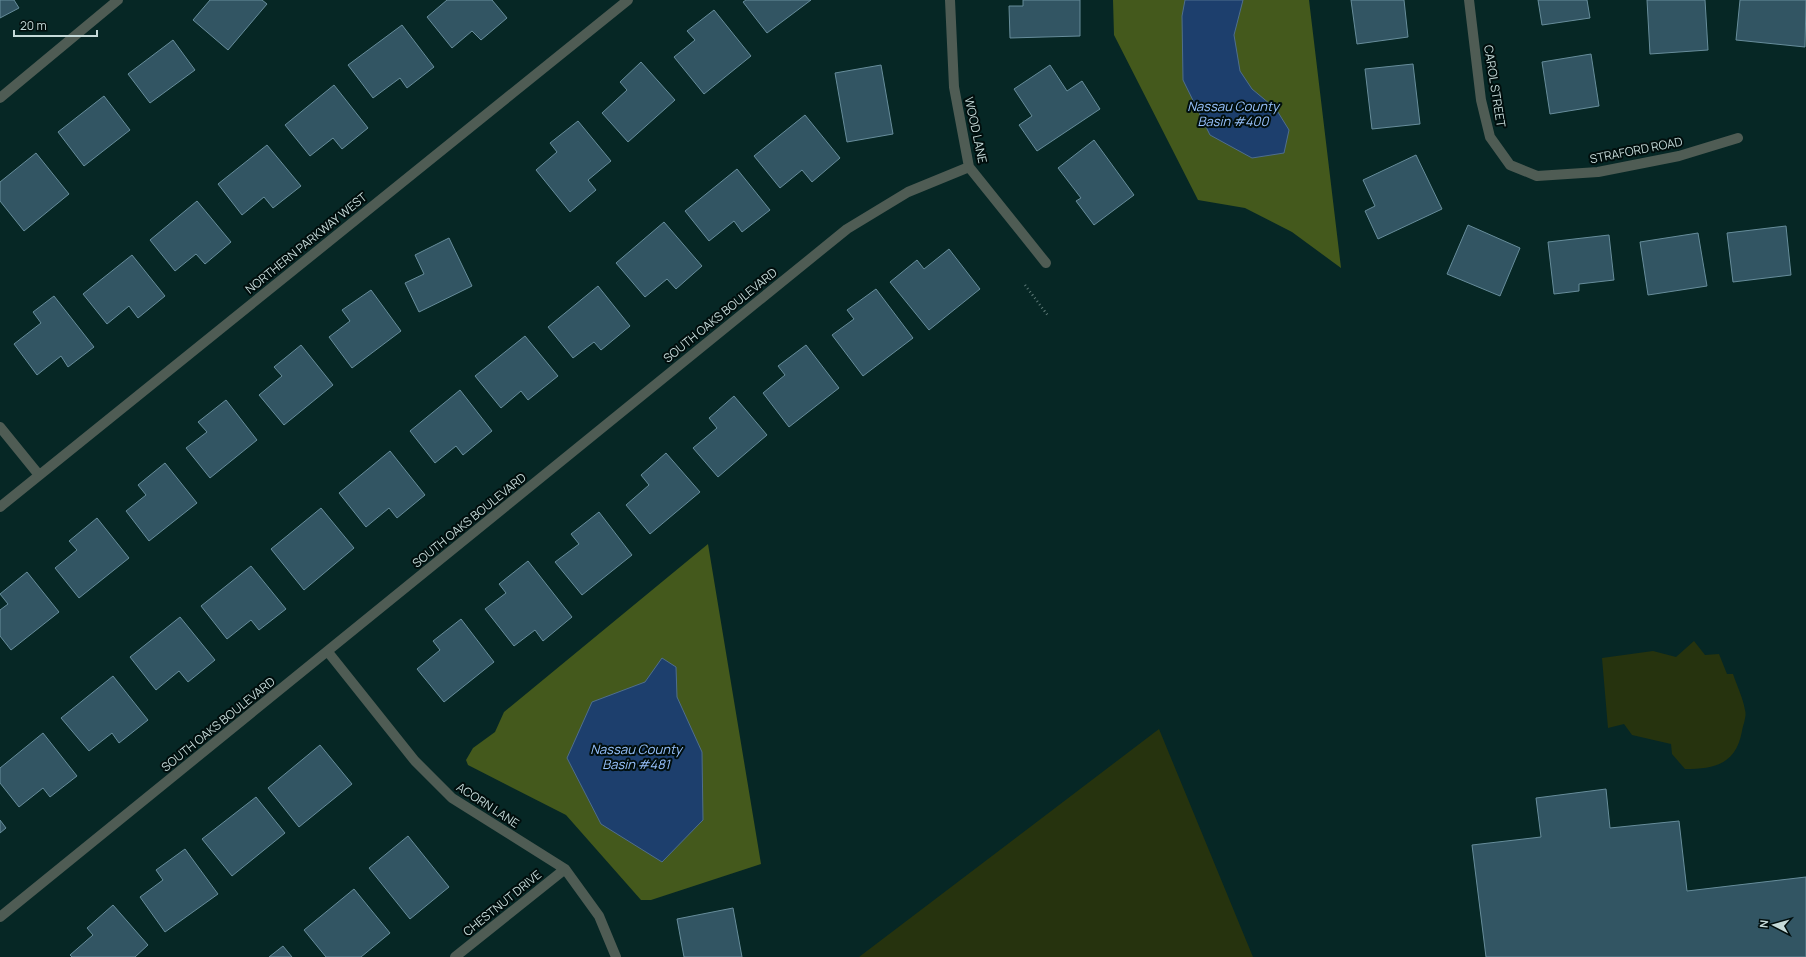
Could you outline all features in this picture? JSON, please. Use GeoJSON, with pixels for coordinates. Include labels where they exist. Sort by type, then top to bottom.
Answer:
{"type":"FeatureCollection","features":[{"type":"Feature","properties":{"kind":"street"},"geometry":{"type":"LineString","coordinates":[[0,98],[118,0]]}},
{"type":"Feature","properties":{"kind":"street","name":"NORTHERN PARKWAY WEST"},"geometry":{"type":"LineString","coordinates":[[0,507],[628,0]]}},
{"type":"Feature","properties":{"kind":"street","name":"WOOD LANE"},"geometry":{"type":"LineString","coordinates":[[950,0],[954,87],[969,167],[1046,263]]}},
{"type":"Feature","properties":{"kind":"street","name":"CAROL STREET"},"geometry":{"type":"LineString","coordinates":[[1469,0],[1481,100],[1490,137],[1510,165],[1537,176]]}},
{"type":"Feature","properties":{"kind":"street","name":"STRAFORD ROAD"},"geometry":{"type":"LineString","coordinates":[[1537,176],[1598,172],[1679,156],[1738,138]]}},
{"type":"Feature","properties":{"kind":"street","name":"SOUTH OAKS BOULEVARD"},"geometry":{"type":"LineString","coordinates":[[0,917],[328,652],[847,228],[908,192],[969,167]]}},
{"type":"Feature","properties":{"kind":"street"},"geometry":{"type":"LineString","coordinates":[[0,427],[39,475]]}},
{"type":"Feature","properties":{"kind":"street","name":"ACORN LANE"},"geometry":{"type":"LineString","coordinates":[[328,652],[415,761],[452,798],[565,869],[599,916],[616,957]]}},
{"type":"Feature","properties":{"kind":"street","name":"CHESTNUT DRIVE"},"geometry":{"type":"LineString","coordinates":[[455,957],[565,869]]}},
{"type":"Feature","properties":{"kind":"path"},"geometry":{"type":"LineString","coordinates":[[1025,285],[1049,317]]}},
{"type":"Feature","properties":{"kind":"green space"},"geometry":{"type":"Polygon","coordinates":[[[1113,0],[1309,0],[1341,268],[1292,232],[1245,208],[1198,200],[1114,35],[1113,0]]]}},
{"type":"Feature","properties":{"kind":"green space"},"geometry":{"type":"Polygon","coordinates":[[[708,544],[761,864],[651,900],[641,900],[566,815],[468,765],[466,760],[473,748],[495,732],[504,712],[708,544]]]}},
{"type":"Feature","properties":{"kind":"green space"},"geometry":{"type":"Polygon","coordinates":[[[1694,641],[1705,655],[1719,654],[1727,674],[1733,674],[1743,701],[1746,715],[1739,742],[1735,751],[1729,758],[1715,766],[1685,769],[1672,754],[1671,744],[1632,735],[1624,724],[1608,728],[1602,658],[1653,651],[1676,657],[1694,641]]]}},
{"type":"Feature","properties":{"kind":"green space"},"geometry":{"type":"Polygon","coordinates":[[[1159,729],[1253,957],[859,957],[1159,729]]]}},
{"type":"Feature","properties":{"kind":"water","name":"Nassau County Basin #400"},"geometry":{"type":"Polygon","coordinates":[[[1185,0],[1243,0],[1234,35],[1240,71],[1252,89],[1276,109],[1289,130],[1284,153],[1252,158],[1210,135],[1183,80],[1182,16],[1185,0]]]}},
{"type":"Feature","properties":{"kind":"water","name":"Nassau County Basin #481"},"geometry":{"type":"Polygon","coordinates":[[[662,658],[676,667],[677,697],[702,752],[703,820],[662,862],[601,824],[567,758],[592,702],[645,682],[662,658]]]}},
{"type":"Feature","properties":{"kind":"building"},"geometry":{"type":"Polygon","coordinates":[[[0,0],[14,0],[19,8],[0,18],[0,0]]]}},
{"type":"Feature","properties":{"kind":"building"},"geometry":{"type":"Polygon","coordinates":[[[210,0],[262,0],[267,4],[228,50],[193,20],[210,0]]]}},
{"type":"Feature","properties":{"kind":"building"},"geometry":{"type":"Polygon","coordinates":[[[447,0],[492,0],[507,18],[481,40],[472,31],[452,48],[427,17],[447,0]]]}},
{"type":"Feature","properties":{"kind":"building"},"geometry":{"type":"Polygon","coordinates":[[[746,0],[811,0],[767,33],[743,2],[746,0]]]}},
{"type":"Feature","properties":{"kind":"building"},"geometry":{"type":"Polygon","coordinates":[[[1023,0],[1080,0],[1080,36],[1010,38],[1009,6],[1023,6],[1023,0]]]}},
{"type":"Feature","properties":{"kind":"building"},"geometry":{"type":"Polygon","coordinates":[[[1351,0],[1404,0],[1408,37],[1357,44],[1351,0]]]}},
{"type":"Feature","properties":{"kind":"building"},"geometry":{"type":"Polygon","coordinates":[[[1538,0],[1587,0],[1590,18],[1542,25],[1538,0]]]}},
{"type":"Feature","properties":{"kind":"building"},"geometry":{"type":"Polygon","coordinates":[[[1647,0],[1705,0],[1708,50],[1650,54],[1647,0]]]}},
{"type":"Feature","properties":{"kind":"building"},"geometry":{"type":"Polygon","coordinates":[[[1740,0],[1806,0],[1805,47],[1736,40],[1740,0]]]}},
{"type":"Feature","properties":{"kind":"building"},"geometry":{"type":"Polygon","coordinates":[[[714,10],[751,56],[704,94],[674,57],[695,40],[687,31],[714,10]]]}},
{"type":"Feature","properties":{"kind":"building"},"geometry":{"type":"Polygon","coordinates":[[[402,25],[434,67],[407,88],[400,78],[373,98],[348,65],[402,25]]]}},
{"type":"Feature","properties":{"kind":"building"},"geometry":{"type":"Polygon","coordinates":[[[173,40],[195,70],[150,103],[128,74],[173,40]]]}},
{"type":"Feature","properties":{"kind":"building"},"geometry":{"type":"Polygon","coordinates":[[[1591,54],[1599,106],[1550,114],[1542,62],[1591,54]]]}},
{"type":"Feature","properties":{"kind":"building"},"geometry":{"type":"Polygon","coordinates":[[[641,62],[675,100],[628,142],[602,113],[627,90],[620,82],[641,62]]]}},
{"type":"Feature","properties":{"kind":"building"},"geometry":{"type":"Polygon","coordinates":[[[1413,64],[1420,124],[1372,129],[1365,69],[1413,64]]]}},
{"type":"Feature","properties":{"kind":"building"},"geometry":{"type":"Polygon","coordinates":[[[881,65],[893,134],[847,142],[835,73],[881,65]]]}},
{"type":"Feature","properties":{"kind":"building"},"geometry":{"type":"Polygon","coordinates":[[[1050,65],[1067,91],[1082,81],[1100,109],[1037,151],[1019,125],[1032,116],[1014,89],[1050,65]]]}},
{"type":"Feature","properties":{"kind":"building"},"geometry":{"type":"Polygon","coordinates":[[[334,85],[368,128],[342,149],[333,138],[310,156],[285,125],[334,85]]]}},
{"type":"Feature","properties":{"kind":"building"},"geometry":{"type":"Polygon","coordinates":[[[104,96],[130,130],[84,166],[58,132],[104,96]]]}},
{"type":"Feature","properties":{"kind":"building"},"geometry":{"type":"Polygon","coordinates":[[[805,115],[840,158],[812,182],[802,170],[780,188],[754,156],[805,115]]]}},
{"type":"Feature","properties":{"kind":"building"},"geometry":{"type":"Polygon","coordinates":[[[578,121],[611,161],[588,180],[596,190],[570,212],[536,170],[557,152],[550,143],[578,121]]]}},
{"type":"Feature","properties":{"kind":"building"},"geometry":{"type":"Polygon","coordinates":[[[1094,140],[1134,195],[1094,225],[1076,201],[1081,198],[1058,168],[1094,140]]]}},
{"type":"Feature","properties":{"kind":"building"},"geometry":{"type":"Polygon","coordinates":[[[267,145],[301,186],[273,208],[264,197],[242,215],[218,184],[267,145]]]}},
{"type":"Feature","properties":{"kind":"building"},"geometry":{"type":"Polygon","coordinates":[[[36,153],[69,194],[24,231],[0,201],[0,182],[36,153]]]}},
{"type":"Feature","properties":{"kind":"building"},"geometry":{"type":"Polygon","coordinates":[[[1416,155],[1442,209],[1378,239],[1365,211],[1375,206],[1363,180],[1416,155]]]}},
{"type":"Feature","properties":{"kind":"building"},"geometry":{"type":"Polygon","coordinates":[[[737,169],[770,210],[742,232],[734,221],[709,241],[685,211],[737,169]]]}},
{"type":"Feature","properties":{"kind":"building"},"geometry":{"type":"Polygon","coordinates":[[[197,201],[231,242],[205,264],[196,254],[175,271],[150,240],[197,201]]]}},
{"type":"Feature","properties":{"kind":"building"},"geometry":{"type":"Polygon","coordinates":[[[664,222],[702,266],[676,289],[667,279],[645,297],[616,263],[664,222]]]}},
{"type":"Feature","properties":{"kind":"building"},"geometry":{"type":"Polygon","coordinates":[[[1468,225],[1520,248],[1500,296],[1447,274],[1468,225]]]}},
{"type":"Feature","properties":{"kind":"building"},"geometry":{"type":"Polygon","coordinates":[[[1786,226],[1791,275],[1733,282],[1727,233],[1786,226]]]}},
{"type":"Feature","properties":{"kind":"building"},"geometry":{"type":"Polygon","coordinates":[[[1698,233],[1707,286],[1648,295],[1640,242],[1698,233]]]}},
{"type":"Feature","properties":{"kind":"building"},"geometry":{"type":"Polygon","coordinates":[[[1609,235],[1614,280],[1579,284],[1579,291],[1554,294],[1548,242],[1609,235]]]}},
{"type":"Feature","properties":{"kind":"building"},"geometry":{"type":"Polygon","coordinates":[[[449,238],[472,286],[419,312],[405,283],[424,274],[415,255],[449,238]]]}},
{"type":"Feature","properties":{"kind":"building"},"geometry":{"type":"Polygon","coordinates":[[[949,249],[980,289],[929,330],[890,282],[917,260],[924,269],[949,249]]]}},
{"type":"Feature","properties":{"kind":"building"},"geometry":{"type":"Polygon","coordinates":[[[132,255],[165,296],[138,318],[129,306],[107,324],[83,294],[132,255]]]}},
{"type":"Feature","properties":{"kind":"building"},"geometry":{"type":"Polygon","coordinates":[[[598,286],[630,326],[601,350],[594,342],[573,358],[548,327],[598,286]]]}},
{"type":"Feature","properties":{"kind":"building"},"geometry":{"type":"Polygon","coordinates":[[[876,289],[913,338],[863,376],[832,335],[854,319],[847,310],[876,289]]]}},
{"type":"Feature","properties":{"kind":"building"},"geometry":{"type":"Polygon","coordinates":[[[371,290],[401,331],[352,368],[329,337],[350,321],[342,310],[371,290]]]}},
{"type":"Feature","properties":{"kind":"building"},"geometry":{"type":"Polygon","coordinates":[[[54,296],[94,347],[68,367],[61,356],[37,375],[14,344],[41,323],[33,312],[54,296]]]}},
{"type":"Feature","properties":{"kind":"building"},"geometry":{"type":"Polygon","coordinates":[[[525,336],[558,376],[528,400],[521,391],[501,408],[475,376],[525,336]]]}},
{"type":"Feature","properties":{"kind":"building"},"geometry":{"type":"Polygon","coordinates":[[[301,345],[333,385],[284,425],[259,395],[282,376],[274,367],[301,345]]]}},
{"type":"Feature","properties":{"kind":"building"},"geometry":{"type":"Polygon","coordinates":[[[806,345],[839,388],[789,427],[763,393],[785,375],[778,366],[806,345]]]}},
{"type":"Feature","properties":{"kind":"building"},"geometry":{"type":"Polygon","coordinates":[[[460,390],[492,431],[463,455],[456,446],[435,463],[410,431],[460,390]]]}},
{"type":"Feature","properties":{"kind":"building"},"geometry":{"type":"Polygon","coordinates":[[[734,396],[767,435],[718,477],[693,448],[717,428],[709,418],[734,396]]]}},
{"type":"Feature","properties":{"kind":"building"},"geometry":{"type":"Polygon","coordinates":[[[226,400],[257,440],[210,478],[186,448],[207,432],[198,422],[226,400]]]}},
{"type":"Feature","properties":{"kind":"building"},"geometry":{"type":"Polygon","coordinates":[[[390,451],[425,495],[397,518],[389,508],[366,527],[339,493],[390,451]]]}},
{"type":"Feature","properties":{"kind":"building"},"geometry":{"type":"Polygon","coordinates":[[[666,453],[700,492],[650,534],[626,505],[649,485],[641,475],[666,453]]]}},
{"type":"Feature","properties":{"kind":"building"},"geometry":{"type":"Polygon","coordinates":[[[165,463],[197,503],[149,541],[126,511],[146,495],[138,485],[165,463]]]}},
{"type":"Feature","properties":{"kind":"building"},"geometry":{"type":"Polygon","coordinates":[[[321,508],[354,548],[304,590],[271,549],[321,508]]]}},
{"type":"Feature","properties":{"kind":"building"},"geometry":{"type":"Polygon","coordinates":[[[599,512],[632,555],[582,595],[555,562],[579,544],[571,534],[599,512]]]}},
{"type":"Feature","properties":{"kind":"building"},"geometry":{"type":"Polygon","coordinates":[[[97,518],[129,558],[79,598],[55,568],[77,550],[69,541],[97,518]]]}},
{"type":"Feature","properties":{"kind":"building"},"geometry":{"type":"Polygon","coordinates":[[[528,561],[572,617],[543,641],[535,630],[514,646],[485,609],[506,593],[499,584],[528,561]]]}},
{"type":"Feature","properties":{"kind":"building"},"geometry":{"type":"Polygon","coordinates":[[[251,566],[286,609],[259,630],[251,620],[227,639],[201,606],[251,566]]]}},
{"type":"Feature","properties":{"kind":"building"},"geometry":{"type":"Polygon","coordinates":[[[27,572],[59,612],[11,650],[0,636],[0,610],[8,604],[0,594],[27,572]]]}},
{"type":"Feature","properties":{"kind":"building"},"geometry":{"type":"Polygon","coordinates":[[[180,617],[215,660],[188,682],[179,671],[156,690],[130,657],[180,617]]]}},
{"type":"Feature","properties":{"kind":"building"},"geometry":{"type":"Polygon","coordinates":[[[461,619],[494,662],[444,702],[417,669],[440,650],[433,641],[461,619]]]}},
{"type":"Feature","properties":{"kind":"building"},"geometry":{"type":"Polygon","coordinates":[[[113,676],[148,720],[119,743],[112,733],[89,751],[61,718],[113,676]]]}},
{"type":"Feature","properties":{"kind":"building"},"geometry":{"type":"Polygon","coordinates":[[[43,733],[77,776],[50,797],[43,788],[19,807],[0,783],[0,768],[43,733]]]}},
{"type":"Feature","properties":{"kind":"building"},"geometry":{"type":"Polygon","coordinates":[[[320,745],[352,784],[299,827],[268,788],[320,745]]]}},
{"type":"Feature","properties":{"kind":"building"},"geometry":{"type":"Polygon","coordinates":[[[1606,789],[1610,828],[1679,821],[1687,891],[1806,877],[1806,957],[1486,957],[1472,845],[1541,837],[1536,798],[1606,789]]]}},
{"type":"Feature","properties":{"kind":"building"},"geometry":{"type":"Polygon","coordinates":[[[256,797],[285,833],[232,876],[202,839],[256,797]]]}},
{"type":"Feature","properties":{"kind":"building"},"geometry":{"type":"Polygon","coordinates":[[[0,820],[6,828],[0,833],[0,820]]]}},
{"type":"Feature","properties":{"kind":"building"},"geometry":{"type":"Polygon","coordinates":[[[408,836],[449,887],[410,919],[369,868],[408,836]]]}},
{"type":"Feature","properties":{"kind":"building"},"geometry":{"type":"Polygon","coordinates":[[[185,849],[218,894],[165,932],[140,897],[163,880],[156,870],[185,849]]]}},
{"type":"Feature","properties":{"kind":"building"},"geometry":{"type":"Polygon","coordinates":[[[354,889],[390,933],[361,957],[326,957],[304,930],[354,889]]]}},
{"type":"Feature","properties":{"kind":"building"},"geometry":{"type":"Polygon","coordinates":[[[113,905],[148,945],[135,957],[72,957],[70,955],[93,935],[87,928],[113,905]]]}},
{"type":"Feature","properties":{"kind":"building"},"geometry":{"type":"Polygon","coordinates":[[[733,908],[742,957],[684,957],[677,919],[733,908]]]}},
{"type":"Feature","properties":{"kind":"building"},"geometry":{"type":"Polygon","coordinates":[[[283,946],[292,957],[269,957],[283,946]]]}}]}
